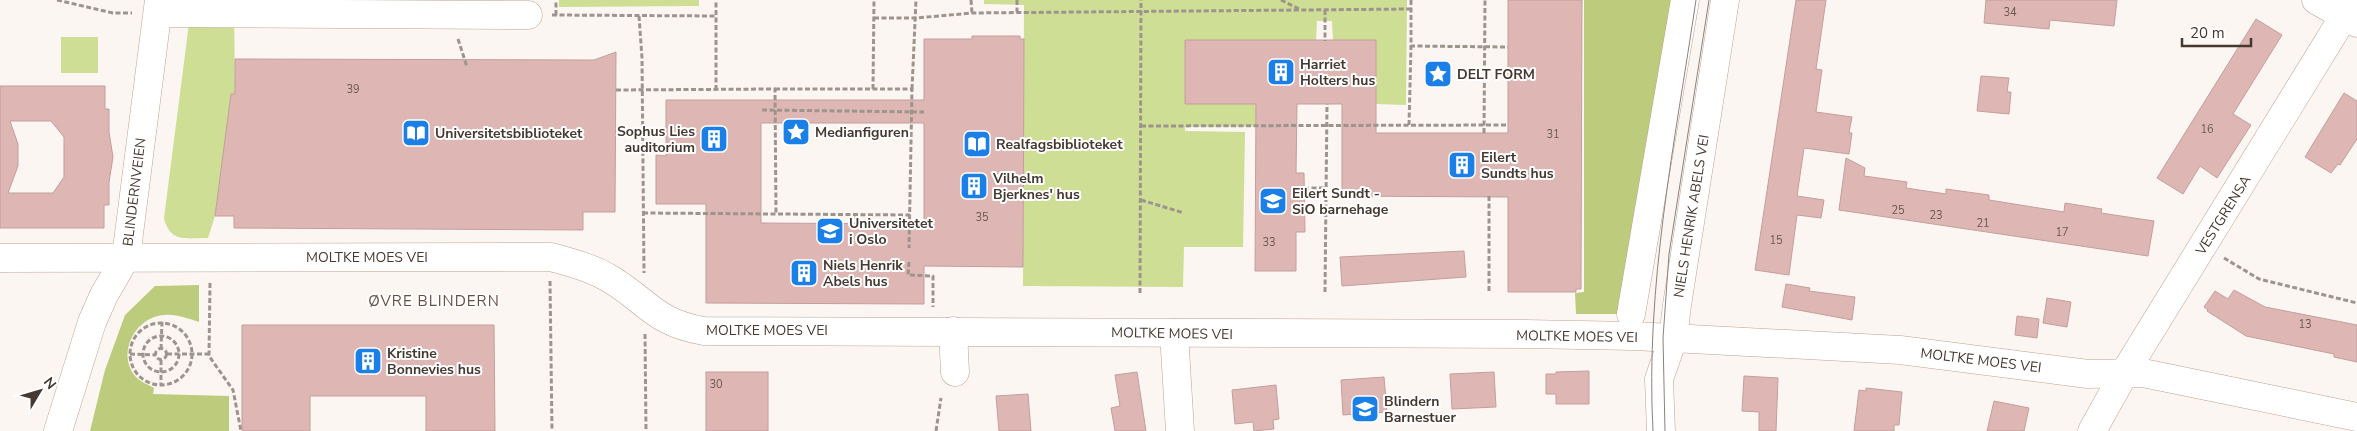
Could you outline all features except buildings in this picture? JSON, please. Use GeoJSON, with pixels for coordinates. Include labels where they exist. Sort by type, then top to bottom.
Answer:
{"type":"FeatureCollection","features":[{"type":"Feature","properties":{"kind":"street"},"geometry":{"type":"LineString","coordinates":[[1631,314],[1685,0]]}},
{"type":"Feature","properties":{"kind":"street","name":"NIELS HENRIK ABELS VEI"},"geometry":{"type":"LineString","coordinates":[[1661,431],[1659,379],[1674,339],[1677,304],[1724,0]]}},
{"type":"Feature","properties":{"kind":"street"},"geometry":{"type":"LineString","coordinates":[[2316,0],[2352,13]]}},
{"type":"Feature","properties":{"kind":"street"},"geometry":{"type":"LineString","coordinates":[[158,7],[528,15]]}},
{"type":"Feature","properties":{"kind":"street","name":"BLINDERNVEIEN"},"geometry":{"type":"LineString","coordinates":[[58,431],[72,378],[92,322],[104,295],[126,257],[158,7]]}},
{"type":"Feature","properties":{"kind":"street","name":"VESTGRENSA"},"geometry":{"type":"LineString","coordinates":[[2092,431],[2125,372],[2352,13]]}},
{"type":"Feature","properties":{"kind":"street","name":"MOLTKE MOES VEI"},"geometry":{"type":"LineString","coordinates":[[0,258],[551,257],[590,269],[605,276],[655,314],[682,327],[704,331],[943,322],[1174,333],[1525,334],[1900,350],[2088,374],[2143,373],[2357,417]]}},
{"type":"Feature","properties":{"kind":"street"},"geometry":{"type":"LineString","coordinates":[[943,322],[955,372]]}},
{"type":"Feature","properties":{"kind":"street"},"geometry":{"type":"LineString","coordinates":[[1174,333],[1180,431]]}},
{"type":"Feature","properties":{"kind":"path"},"geometry":{"type":"LineString","coordinates":[[57,0],[113,13],[158,7]]}},
{"type":"Feature","properties":{"kind":"path"},"geometry":{"type":"LineString","coordinates":[[556,0],[556,15]]}},
{"type":"Feature","properties":{"kind":"path"},"geometry":{"type":"LineString","coordinates":[[716,0],[716,90]]}},
{"type":"Feature","properties":{"kind":"path"},"geometry":{"type":"LineString","coordinates":[[873,89],[874,0]]}},
{"type":"Feature","properties":{"kind":"path"},"geometry":{"type":"LineString","coordinates":[[909,248],[911,112],[916,0]]}},
{"type":"Feature","properties":{"kind":"path"},"geometry":{"type":"LineString","coordinates":[[971,0],[972,13]]}},
{"type":"Feature","properties":{"kind":"path"},"geometry":{"type":"LineString","coordinates":[[1017,0],[1017,13]]}},
{"type":"Feature","properties":{"kind":"path"},"geometry":{"type":"LineString","coordinates":[[1140,293],[1141,0]]}},
{"type":"Feature","properties":{"kind":"path"},"geometry":{"type":"LineString","coordinates":[[1281,0],[1302,10]]}},
{"type":"Feature","properties":{"kind":"path"},"geometry":{"type":"LineString","coordinates":[[1409,125],[1411,0]]}},
{"type":"Feature","properties":{"kind":"path"},"geometry":{"type":"LineString","coordinates":[[1484,133],[1485,0]]}},
{"type":"Feature","properties":{"kind":"path"},"geometry":{"type":"LineString","coordinates":[[874,18],[916,18],[972,13],[1411,9]]}},
{"type":"Feature","properties":{"kind":"path"},"geometry":{"type":"LineString","coordinates":[[1325,10],[1325,41]]}},
{"type":"Feature","properties":{"kind":"path"},"geometry":{"type":"LineString","coordinates":[[528,15],[716,16]]}},
{"type":"Feature","properties":{"kind":"path"},"geometry":{"type":"LineString","coordinates":[[639,16],[642,58],[644,281]]}},
{"type":"Feature","properties":{"kind":"path"},"geometry":{"type":"LineString","coordinates":[[1411,46],[1508,47]]}},
{"type":"Feature","properties":{"kind":"path"},"geometry":{"type":"LineString","coordinates":[[775,89],[776,215]]}},
{"type":"Feature","properties":{"kind":"path"},"geometry":{"type":"LineString","coordinates":[[616,90],[912,89]]}},
{"type":"Feature","properties":{"kind":"path"},"geometry":{"type":"LineString","coordinates":[[1325,292],[1327,104]]}},
{"type":"Feature","properties":{"kind":"path"},"geometry":{"type":"LineString","coordinates":[[762,110],[924,112]]}},
{"type":"Feature","properties":{"kind":"path"},"geometry":{"type":"LineString","coordinates":[[1141,126],[1508,125]]}},
{"type":"Feature","properties":{"kind":"path"},"geometry":{"type":"LineString","coordinates":[[1304,188],[1326,188]]}},
{"type":"Feature","properties":{"kind":"path"},"geometry":{"type":"LineString","coordinates":[[1489,196],[1489,292]]}},
{"type":"Feature","properties":{"kind":"path"},"geometry":{"type":"LineString","coordinates":[[1140,200],[1184,213]]}},
{"type":"Feature","properties":{"kind":"path"},"geometry":{"type":"LineString","coordinates":[[643,213],[910,215]]}},
{"type":"Feature","properties":{"kind":"path"},"geometry":{"type":"LineString","coordinates":[[856,214],[856,224]]}},
{"type":"Feature","properties":{"kind":"path"},"geometry":{"type":"LineString","coordinates":[[2204,246],[2259,280],[2357,303]]}},
{"type":"Feature","properties":{"kind":"path"},"geometry":{"type":"LineString","coordinates":[[909,262],[908,275],[933,276],[943,322]]}},
{"type":"Feature","properties":{"kind":"path"},"geometry":{"type":"LineString","coordinates":[[550,275],[552,431]]}},
{"type":"Feature","properties":{"kind":"path"},"geometry":{"type":"LineString","coordinates":[[210,277],[209,354],[233,390],[241,431]]}},
{"type":"Feature","properties":{"kind":"path"},"geometry":{"type":"LineString","coordinates":[[161,349],[162,322]]}},
{"type":"Feature","properties":{"kind":"path"},"geometry":{"type":"LineString","coordinates":[[162,322],[176,326],[186,334],[192,354],[189,368],[183,376],[172,383],[161,385],[152,384],[137,374],[130,354],[133,340],[139,332],[150,324],[162,322]]}},
{"type":"Feature","properties":{"kind":"path"},"geometry":{"type":"LineString","coordinates":[[645,333],[646,431]]}},
{"type":"Feature","properties":{"kind":"path"},"geometry":{"type":"LineString","coordinates":[[161,336],[170,338],[175,342],[179,354],[174,367],[161,372],[148,366],[143,355],[148,342],[161,336]]}},
{"type":"Feature","properties":{"kind":"path"},"geometry":{"type":"LineString","coordinates":[[161,349],[167,354],[209,354]]}},
{"type":"Feature","properties":{"kind":"path"},"geometry":{"type":"LineString","coordinates":[[156,355],[157,351],[161,349]]}},
{"type":"Feature","properties":{"kind":"path"},"geometry":{"type":"LineString","coordinates":[[130,354],[156,355],[161,360],[161,385]]}},
{"type":"Feature","properties":{"kind":"path"},"geometry":{"type":"LineString","coordinates":[[161,360],[166,358],[167,354]]}},
{"type":"Feature","properties":{"kind":"path"},"geometry":{"type":"LineString","coordinates":[[936,431],[941,398]]}},
{"type":"Feature","properties":{"kind":"green space"},"geometry":{"type":"Polygon","coordinates":[[[192,0],[436,0],[438,8],[234,5],[235,94],[231,95],[215,216],[208,238],[186,238],[170,232],[164,218],[192,0]]]}},
{"type":"Feature","properties":{"kind":"green space"},"geometry":{"type":"Polygon","coordinates":[[[559,0],[699,0],[699,6],[559,7],[559,0]]]}},
{"type":"Feature","properties":{"kind":"green space"},"geometry":{"type":"Polygon","coordinates":[[[984,0],[1407,0],[1406,105],[1376,104],[1376,41],[1333,41],[1332,21],[1317,21],[1316,41],[1296,104],[1296,126],[1185,127],[1185,131],[1245,132],[1243,247],[1184,247],[1183,287],[1023,286],[1024,5],[984,4],[984,0]]]}},
{"type":"Feature","properties":{"kind":"green space"},"geometry":{"type":"Polygon","coordinates":[[[1584,0],[1679,0],[1621,314],[1576,314],[1575,293],[1584,292],[1584,0]]]}},
{"type":"Feature","properties":{"kind":"green space"},"geometry":{"type":"Polygon","coordinates":[[[61,37],[98,37],[98,73],[61,73],[61,37]]]}},
{"type":"Feature","properties":{"kind":"green space"},"geometry":{"type":"Polygon","coordinates":[[[199,285],[199,322],[174,315],[154,317],[137,329],[128,348],[128,359],[131,369],[137,378],[154,388],[153,394],[229,396],[229,431],[90,431],[105,370],[125,315],[155,286],[199,285]]]}},
{"type":"Feature","properties":{"kind":"tram line"},"geometry":{"type":"LineString","coordinates":[[1653,431],[1653,322],[1658,268],[1671,161],[1696,0]]}},
{"type":"Feature","properties":{"kind":"tram line"},"geometry":{"type":"LineString","coordinates":[[1665,431],[1663,338],[1669,254],[1709,0]]}},
{"type":"Feature","properties":{"kind":"place","name":"Harriet Holters hus"},"geometry":{"type":"Point","coordinates":[1281,72]}},
{"type":"Feature","properties":{"kind":"place","name":"DELT FORM"},"geometry":{"type":"Point","coordinates":[1438,74]}},
{"type":"Feature","properties":{"kind":"place","name":"Medianfiguren"},"geometry":{"type":"Point","coordinates":[796,132]}},
{"type":"Feature","properties":{"kind":"place","name":"Universitetsbiblioteket"},"geometry":{"type":"Point","coordinates":[416,133]}},
{"type":"Feature","properties":{"kind":"place","name":"Sophus Lies auditorium"},"geometry":{"type":"Point","coordinates":[714,139]}},
{"type":"Feature","properties":{"kind":"place","name":"Realfagsbiblioteket"},"geometry":{"type":"Point","coordinates":[977,144]}},
{"type":"Feature","properties":{"kind":"place","name":"Eilert Sundts hus"},"geometry":{"type":"Point","coordinates":[1462,165]}},
{"type":"Feature","properties":{"kind":"place","name":"Vilhelm Bjerknes' hus"},"geometry":{"type":"Point","coordinates":[974,186]}},
{"type":"Feature","properties":{"kind":"place","name":"Eilert Sundt - SiO barnehage"},"geometry":{"type":"Point","coordinates":[1273,201]}},
{"type":"Feature","properties":{"kind":"place","name":"Universitetet i Oslo"},"geometry":{"type":"Point","coordinates":[830,231]}},
{"type":"Feature","properties":{"kind":"place","name":"Niels Henrik Abels hus"},"geometry":{"type":"Point","coordinates":[804,273]}},
{"type":"Feature","properties":{"kind":"place","name":"Kristine Bonnevies hus"},"geometry":{"type":"Point","coordinates":[368,361]}},
{"type":"Feature","properties":{"kind":"place","name":"Blindern Barnestuer"},"geometry":{"type":"Point","coordinates":[1365,409]}},
{"type":"Feature","properties":{"kind":"district","name":"ØVRE BLINDERN"},"geometry":{"type":"Point","coordinates":[434,301]}}]}
